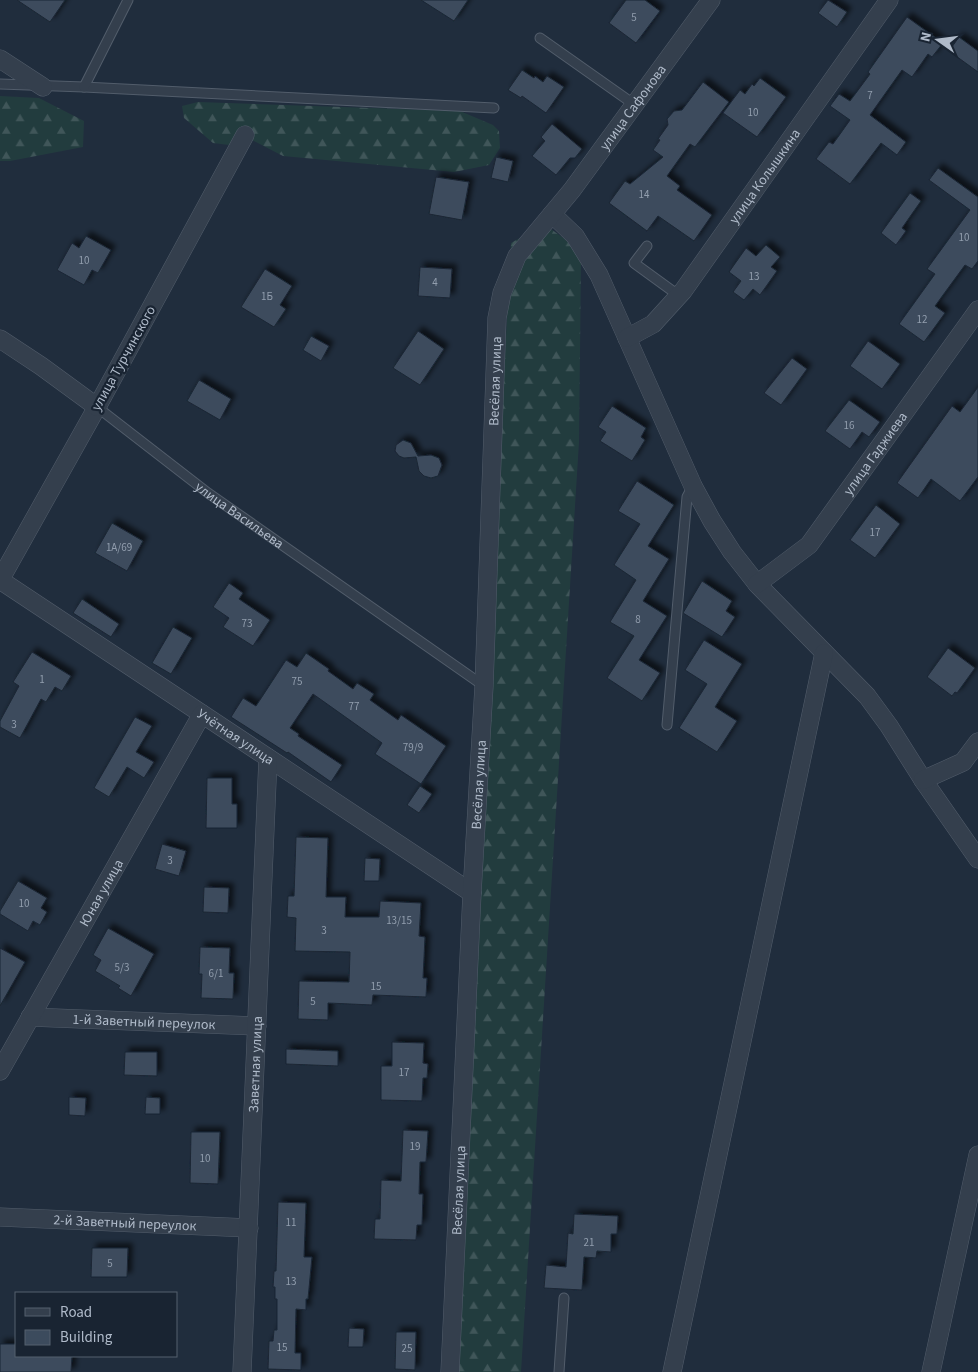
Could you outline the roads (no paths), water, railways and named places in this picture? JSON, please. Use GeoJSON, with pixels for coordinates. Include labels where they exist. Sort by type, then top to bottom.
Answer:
{"type":"FeatureCollection","features":[{"type":"Feature","properties":{"kind":"street","name":"улица Сафонова"},"geometry":{"type":"LineString","coordinates":[[552,214],[635,105],[711,0]]}},
{"type":"Feature","properties":{"kind":"street","name":"улица Колышкина"},"geometry":{"type":"LineString","coordinates":[[627,338],[653,324],[689,283],[889,0]]}},
{"type":"Feature","properties":{"kind":"street"},"geometry":{"type":"LineString","coordinates":[[0,58],[43,87]]}},
{"type":"Feature","properties":{"kind":"street","name":"улица Турчинского"},"geometry":{"type":"LineString","coordinates":[[0,580],[245,136]]}},
{"type":"Feature","properties":{"kind":"street"},"geometry":{"type":"LineString","coordinates":[[552,214],[576,236],[599,275],[693,486],[732,552],[758,584],[867,696],[978,859]]}},
{"type":"Feature","properties":{"kind":"street","name":"Весёлая улица"},"geometry":{"type":"LineString","coordinates":[[450,1372],[472,893],[484,686],[497,318],[502,293],[517,256],[552,214]]}},
{"type":"Feature","properties":{"kind":"street","name":"улица Гаджиева"},"geometry":{"type":"LineString","coordinates":[[758,584],[809,545],[978,310]]}},
{"type":"Feature","properties":{"kind":"street","name":"улица Васильева"},"geometry":{"type":"LineString","coordinates":[[0,339],[97,407]]}},
{"type":"Feature","properties":{"kind":"street","name":"Учётная улица"},"geometry":{"type":"LineString","coordinates":[[0,580],[472,893]]}},
{"type":"Feature","properties":{"kind":"street"},"geometry":{"type":"LineString","coordinates":[[672,1372],[824,653]]}},
{"type":"Feature","properties":{"kind":"street","name":"Юная улица"},"geometry":{"type":"LineString","coordinates":[[0,1071],[202,714]]}},
{"type":"Feature","properties":{"kind":"street"},"geometry":{"type":"LineString","coordinates":[[923,780],[963,762],[978,742]]}},
{"type":"Feature","properties":{"kind":"street","name":"Заветная улица"},"geometry":{"type":"LineString","coordinates":[[242,1372],[268,758]]}},
{"type":"Feature","properties":{"kind":"street","name":"1-й Заветный переулок"},"geometry":{"type":"LineString","coordinates":[[30,1018],[257,1026]]}},
{"type":"Feature","properties":{"kind":"street"},"geometry":{"type":"LineString","coordinates":[[931,1372],[978,1155]]}},
{"type":"Feature","properties":{"kind":"street","name":"2-й Заветный переулок"},"geometry":{"type":"LineString","coordinates":[[0,1217],[249,1228]]}},
{"type":"Feature","properties":{"kind":"lane"},"geometry":{"type":"LineString","coordinates":[[84,87],[128,0]]}},
{"type":"Feature","properties":{"kind":"lane"},"geometry":{"type":"LineString","coordinates":[[540,38],[635,105]]}},
{"type":"Feature","properties":{"kind":"lane"},"geometry":{"type":"LineString","coordinates":[[0,84],[494,108]]}},
{"type":"Feature","properties":{"kind":"lane"},"geometry":{"type":"LineString","coordinates":[[647,246],[634,263],[678,295]]}},
{"type":"Feature","properties":{"kind":"lane","name":"улица Васильева"},"geometry":{"type":"LineString","coordinates":[[97,407],[208,493],[484,686]]}},
{"type":"Feature","properties":{"kind":"lane"},"geometry":{"type":"LineString","coordinates":[[667,725],[687,497],[693,486]]}},
{"type":"Feature","properties":{"kind":"lane"},"geometry":{"type":"LineString","coordinates":[[559,1372],[564,1298]]}}]}
